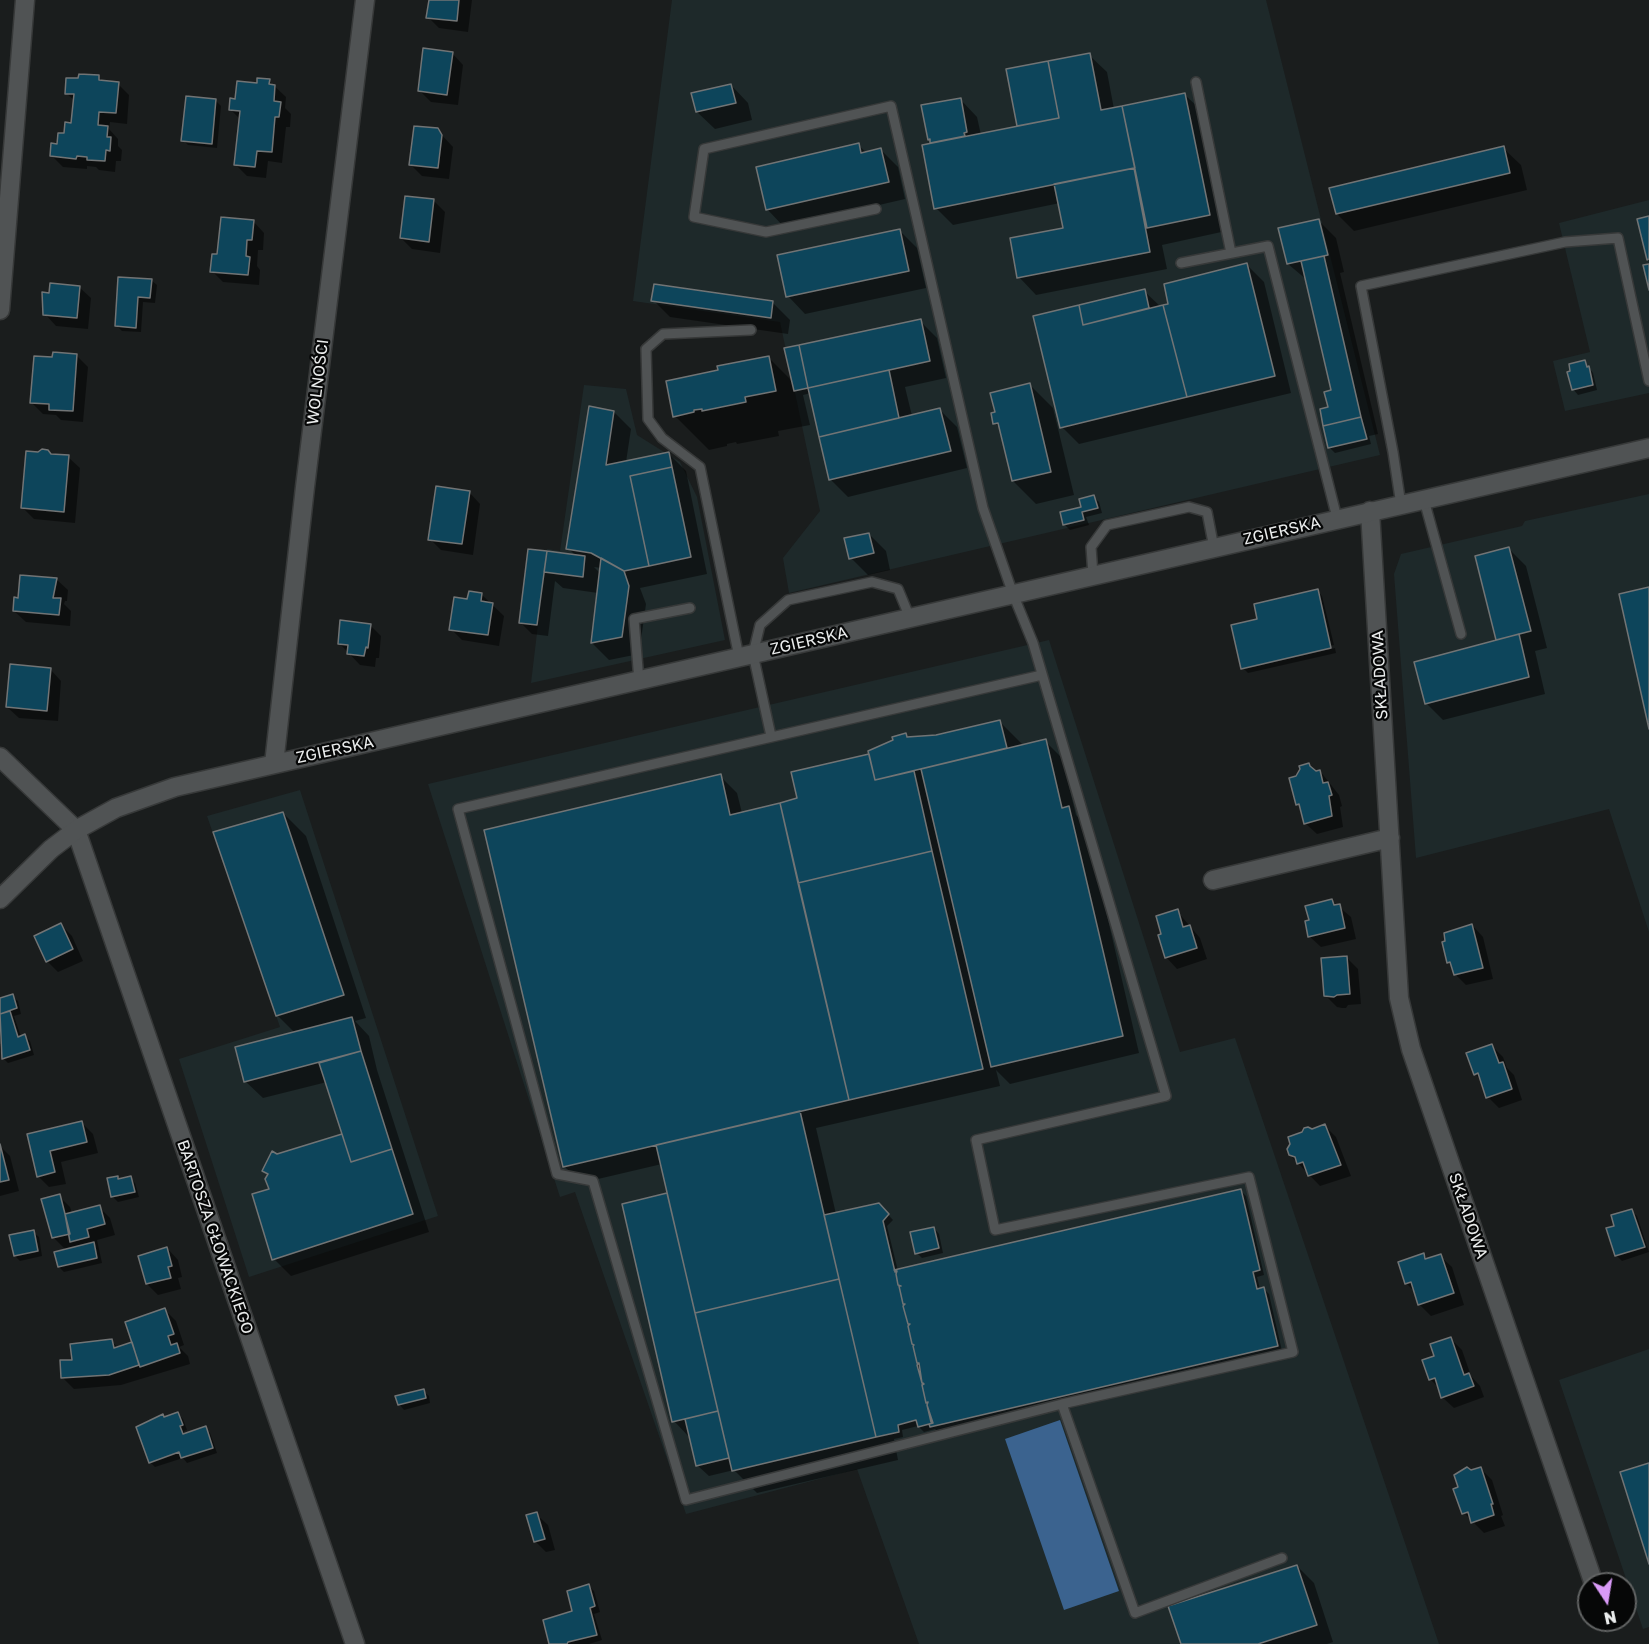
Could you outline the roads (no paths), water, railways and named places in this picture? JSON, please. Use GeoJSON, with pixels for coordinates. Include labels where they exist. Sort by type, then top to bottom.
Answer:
{"type":"FeatureCollection","features":[{"type":"Feature","properties":{"kind":"street"},"geometry":{"type":"LineString","coordinates":[[0,310],[25,0]]}},
{"type":"Feature","properties":{"kind":"street","name":"WOLNOŚCI"},"geometry":{"type":"LineString","coordinates":[[274,764],[304,487],[365,0]]}},
{"type":"Feature","properties":{"kind":"street","name":"ZGIERSKA"},"geometry":{"type":"LineString","coordinates":[[0,899],[51,849],[76,830],[95,818],[175,787],[1649,448]]}},
{"type":"Feature","properties":{"kind":"street","name":"SKŁADOWA"},"geometry":{"type":"LineString","coordinates":[[1370,511],[1399,998],[1411,1049],[1589,1572]]}},
{"type":"Feature","properties":{"kind":"street"},"geometry":{"type":"LineString","coordinates":[[0,757],[76,830]]}},
{"type":"Feature","properties":{"kind":"street","name":"BARTOSZA GŁOWACKIEGO"},"geometry":{"type":"LineString","coordinates":[[76,830],[355,1644]]}},
{"type":"Feature","properties":{"kind":"street"},"geometry":{"type":"LineString","coordinates":[[1213,880],[1390,838]]}},
{"type":"Feature","properties":{"kind":"lane"},"geometry":{"type":"LineString","coordinates":[[1196,82],[1231,253]]}},
{"type":"Feature","properties":{"kind":"lane"},"geometry":{"type":"LineString","coordinates":[[876,209],[766,232],[694,217],[704,149],[891,106],[982,508],[1033,643],[1166,1096],[976,1140],[995,1230],[1249,1177],[1293,1352],[1062,1404],[686,1500],[593,1181],[557,1174],[458,809],[1042,675]]}},
{"type":"Feature","properties":{"kind":"lane"},"geometry":{"type":"LineString","coordinates":[[1401,504],[1361,286],[1565,242],[1618,238],[1649,381]]}},
{"type":"Feature","properties":{"kind":"lane"},"geometry":{"type":"LineString","coordinates":[[1181,263],[1268,246],[1337,518]]}},
{"type":"Feature","properties":{"kind":"lane"},"geometry":{"type":"LineString","coordinates":[[751,330],[663,334],[646,349],[648,418],[662,438],[700,467],[746,656],[771,736]]}},
{"type":"Feature","properties":{"kind":"lane"},"geometry":{"type":"LineString","coordinates":[[1424,500],[1461,633]]}},
{"type":"Feature","properties":{"kind":"lane"},"geometry":{"type":"LineString","coordinates":[[1093,575],[1091,547],[1107,525],[1189,507],[1207,512],[1214,548]]}},
{"type":"Feature","properties":{"kind":"lane"},"geometry":{"type":"LineString","coordinates":[[746,656],[760,625],[788,600],[872,582],[898,589],[910,618]]}},
{"type":"Feature","properties":{"kind":"lane"},"geometry":{"type":"LineString","coordinates":[[639,681],[634,619],[690,608]]}},
{"type":"Feature","properties":{"kind":"lane"},"geometry":{"type":"LineString","coordinates":[[1062,1404],[1135,1613],[1282,1558]]}},
{"type":"Feature","properties":{"kind":"water"},"geometry":{"type":"Polygon","coordinates":[[[1060,1420],[1119,1591],[1064,1610],[1005,1439],[1060,1420]]]}}]}
